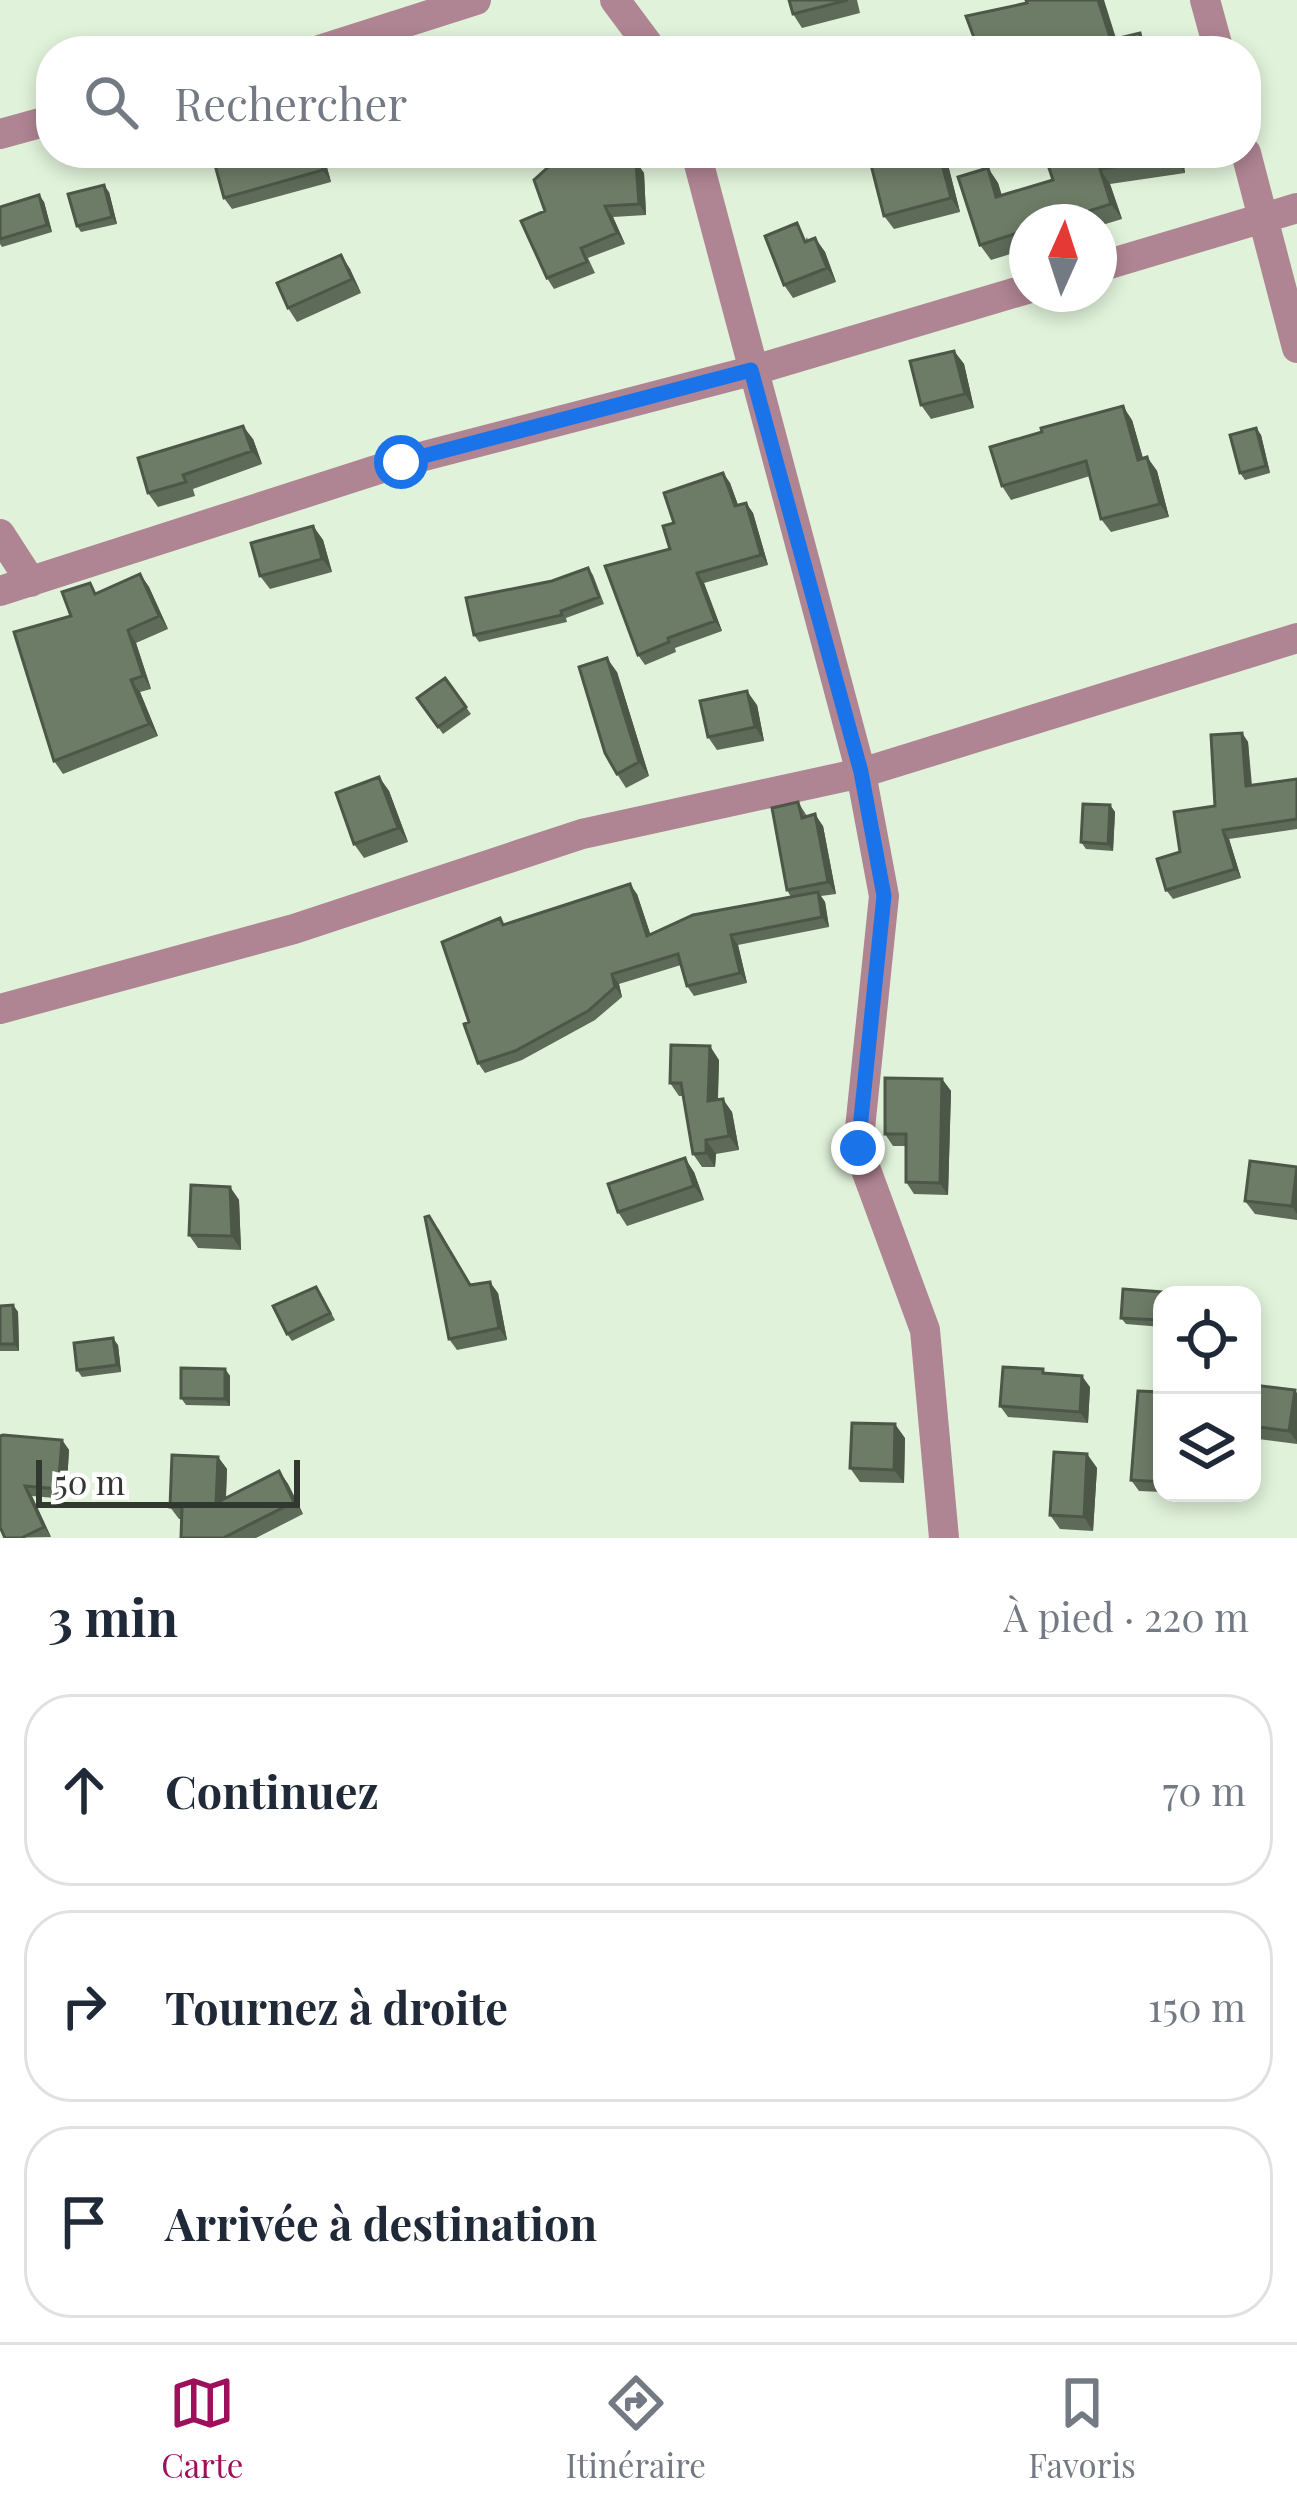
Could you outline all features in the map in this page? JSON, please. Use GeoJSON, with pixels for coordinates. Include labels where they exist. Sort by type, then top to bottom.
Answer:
{"type":"FeatureCollection","features":[{"type":"Feature","properties":{"kind":"street"},"geometry":{"type":"LineString","coordinates":[[363,36],[476,0]]}},
{"type":"Feature","properties":{"kind":"street"},"geometry":{"type":"LineString","coordinates":[[615,0],[642,36]]}},
{"type":"Feature","properties":{"kind":"street"},"geometry":{"type":"LineString","coordinates":[[1205,0],[1215,36]]}},
{"type":"Feature","properties":{"kind":"street"},"geometry":{"type":"LineString","coordinates":[[0,134],[36,124]]}},
{"type":"Feature","properties":{"kind":"street"},"geometry":{"type":"LineString","coordinates":[[700,168],[861,772],[884,896],[858,1148],[925,1330],[944,1538]]}},
{"type":"Feature","properties":{"kind":"street"},"geometry":{"type":"LineString","coordinates":[[1250,168],[1297,348]]}},
{"type":"Feature","properties":{"kind":"street"},"geometry":{"type":"LineString","coordinates":[[1117,262],[1297,208]]}},
{"type":"Feature","properties":{"kind":"street"},"geometry":{"type":"LineString","coordinates":[[0,591],[401,462],[751,370],[1009,294]]}},
{"type":"Feature","properties":{"kind":"street"},"geometry":{"type":"LineString","coordinates":[[0,534],[31,582]]}},
{"type":"Feature","properties":{"kind":"street"},"geometry":{"type":"LineString","coordinates":[[0,1009],[294,928],[581,833],[861,772],[1297,638]]}},
{"type":"Feature","properties":{"kind":"building"},"geometry":{"type":"Polygon","coordinates":[[[789,0],[848,0],[793,14],[789,0]]]}},
{"type":"Feature","properties":{"kind":"building"},"geometry":{"type":"Polygon","coordinates":[[[1098,0],[1110,36],[973,36],[966,16],[1027,3],[1098,0]]]}},
{"type":"Feature","properties":{"kind":"building"},"geometry":{"type":"Polygon","coordinates":[[[216,168],[323,170],[224,198],[216,168]]]}},
{"type":"Feature","properties":{"kind":"building"},"geometry":{"type":"Polygon","coordinates":[[[547,168],[636,168],[639,204],[605,206],[617,233],[581,248],[587,262],[547,278],[521,221],[545,211],[534,180],[547,168]]]}},
{"type":"Feature","properties":{"kind":"building"},"geometry":{"type":"Polygon","coordinates":[[[872,168],[943,168],[951,198],[884,216],[872,168]]]}},
{"type":"Feature","properties":{"kind":"building"},"geometry":{"type":"Polygon","coordinates":[[[988,168],[996,197],[1053,180],[1049,168],[1107,168],[1100,169],[1111,204],[1009,204],[1009,236],[980,245],[958,177],[988,168]]]}},
{"type":"Feature","properties":{"kind":"building"},"geometry":{"type":"Polygon","coordinates":[[[104,185],[112,217],[77,226],[68,194],[104,185]]]}},
{"type":"Feature","properties":{"kind":"building"},"geometry":{"type":"Polygon","coordinates":[[[39,195],[47,225],[0,239],[0,207],[39,195]]]}},
{"type":"Feature","properties":{"kind":"building"},"geometry":{"type":"Polygon","coordinates":[[[797,223],[805,242],[815,238],[827,268],[784,285],[765,236],[797,223]]]}},
{"type":"Feature","properties":{"kind":"building"},"geometry":{"type":"Polygon","coordinates":[[[341,255],[352,279],[288,308],[277,283],[341,255]]]}},
{"type":"Feature","properties":{"kind":"building"},"geometry":{"type":"Polygon","coordinates":[[[954,351],[965,394],[921,405],[910,361],[954,351]]]}},
{"type":"Feature","properties":{"kind":"building"},"geometry":{"type":"Polygon","coordinates":[[[1123,406],[1138,460],[1147,457],[1160,504],[1101,519],[1086,461],[1002,486],[990,447],[1123,406]]]}},
{"type":"Feature","properties":{"kind":"building"},"geometry":{"type":"Polygon","coordinates":[[[243,426],[252,451],[183,475],[186,482],[148,493],[138,458],[243,426]]]}},
{"type":"Feature","properties":{"kind":"building"},"geometry":{"type":"Polygon","coordinates":[[[1256,428],[1266,466],[1240,473],[1230,435],[1256,428]]]}},
{"type":"Feature","properties":{"kind":"building"},"geometry":{"type":"Polygon","coordinates":[[[723,473],[735,506],[746,503],[761,555],[697,573],[715,621],[638,655],[605,566],[670,549],[663,526],[674,523],[664,493],[723,473]]]}},
{"type":"Feature","properties":{"kind":"building"},"geometry":{"type":"Polygon","coordinates":[[[313,526],[322,559],[260,576],[251,543],[313,526]]]}},
{"type":"Feature","properties":{"kind":"building"},"geometry":{"type":"Polygon","coordinates":[[[588,568],[599,597],[561,611],[562,615],[474,635],[466,598],[552,581],[588,568]]]}},
{"type":"Feature","properties":{"kind":"building"},"geometry":{"type":"Polygon","coordinates":[[[140,574],[159,616],[128,630],[143,676],[131,680],[149,724],[54,761],[14,632],[71,616],[62,592],[90,583],[95,594],[140,574]]]}},
{"type":"Feature","properties":{"kind":"building"},"geometry":{"type":"Polygon","coordinates":[[[607,658],[639,762],[617,774],[605,753],[579,667],[607,658]]]}},
{"type":"Feature","properties":{"kind":"building"},"geometry":{"type":"Polygon","coordinates":[[[445,678],[466,707],[438,727],[417,698],[445,678]]]}},
{"type":"Feature","properties":{"kind":"building"},"geometry":{"type":"Polygon","coordinates":[[[747,691],[755,727],[708,737],[700,701],[747,691]]]}},
{"type":"Feature","properties":{"kind":"building"},"geometry":{"type":"Polygon","coordinates":[[[1242,733],[1246,786],[1297,779],[1297,819],[1223,830],[1235,869],[1166,890],[1157,859],[1180,852],[1174,812],[1215,806],[1211,735],[1242,733]]]}},
{"type":"Feature","properties":{"kind":"building"},"geometry":{"type":"Polygon","coordinates":[[[379,777],[398,828],[354,844],[336,793],[379,777]]]}},
{"type":"Feature","properties":{"kind":"building"},"geometry":{"type":"Polygon","coordinates":[[[798,802],[802,818],[815,814],[828,882],[787,890],[772,808],[798,802]]]}},
{"type":"Feature","properties":{"kind":"building"},"geometry":{"type":"Polygon","coordinates":[[[1083,804],[1110,805],[1108,844],[1081,842],[1083,804]]]}},
{"type":"Feature","properties":{"kind":"building"},"geometry":{"type":"Polygon","coordinates":[[[630,884],[647,936],[693,915],[818,892],[822,917],[731,935],[740,973],[687,986],[678,954],[612,974],[615,987],[588,1011],[515,1051],[478,1063],[442,942],[500,918],[503,925],[630,884]]]}},
{"type":"Feature","properties":{"kind":"building"},"geometry":{"type":"Polygon","coordinates":[[[671,1045],[710,1046],[708,1101],[723,1099],[729,1136],[706,1140],[706,1153],[693,1154],[681,1083],[670,1083],[671,1045]]]}},
{"type":"Feature","properties":{"kind":"building"},"geometry":{"type":"Polygon","coordinates":[[[885,1078],[942,1079],[940,1183],[906,1182],[906,1134],[885,1134],[885,1078]]]}},
{"type":"Feature","properties":{"kind":"building"},"geometry":{"type":"Polygon","coordinates":[[[685,1158],[694,1186],[618,1212],[608,1184],[685,1158]]]}},
{"type":"Feature","properties":{"kind":"building"},"geometry":{"type":"Polygon","coordinates":[[[1250,1161],[1297,1167],[1292,1206],[1245,1201],[1250,1161]]]}},
{"type":"Feature","properties":{"kind":"building"},"geometry":{"type":"Polygon","coordinates":[[[191,1185],[230,1187],[232,1236],[189,1235],[191,1185]]]}},
{"type":"Feature","properties":{"kind":"building"},"geometry":{"type":"Polygon","coordinates":[[[429,1216],[470,1285],[490,1282],[499,1328],[449,1339],[425,1217],[429,1216]]]}},
{"type":"Feature","properties":{"kind":"building"},"geometry":{"type":"Polygon","coordinates":[[[316,1287],[330,1313],[287,1334],[273,1306],[316,1287]]]}},
{"type":"Feature","properties":{"kind":"building"},"geometry":{"type":"Polygon","coordinates":[[[1123,1289],[1153,1291],[1153,1320],[1121,1318],[1123,1289]]]}},
{"type":"Feature","properties":{"kind":"building"},"geometry":{"type":"Polygon","coordinates":[[[13,1305],[15,1344],[0,1344],[0,1306],[13,1305]]]}},
{"type":"Feature","properties":{"kind":"building"},"geometry":{"type":"Polygon","coordinates":[[[113,1338],[117,1365],[77,1370],[74,1343],[113,1338]]]}},
{"type":"Feature","properties":{"kind":"building"},"geometry":{"type":"Polygon","coordinates":[[[1003,1367],[1082,1376],[1080,1412],[1000,1406],[1003,1367]]]}},
{"type":"Feature","properties":{"kind":"building"},"geometry":{"type":"Polygon","coordinates":[[[181,1368],[225,1369],[225,1399],[181,1398],[181,1368]]]}},
{"type":"Feature","properties":{"kind":"building"},"geometry":{"type":"Polygon","coordinates":[[[1261,1386],[1295,1390],[1289,1431],[1261,1427],[1261,1386]]]}},
{"type":"Feature","properties":{"kind":"building"},"geometry":{"type":"Polygon","coordinates":[[[1138,1391],[1153,1392],[1153,1481],[1131,1480],[1138,1391]]]}},
{"type":"Feature","properties":{"kind":"building"},"geometry":{"type":"Polygon","coordinates":[[[852,1423],[895,1424],[894,1470],[850,1468],[852,1423]]]}},
{"type":"Feature","properties":{"kind":"building"},"geometry":{"type":"Polygon","coordinates":[[[3,1435],[62,1440],[58,1489],[25,1486],[44,1527],[21,1538],[5,1538],[0,1527],[3,1435]]]}},
{"type":"Feature","properties":{"kind":"building"},"geometry":{"type":"Polygon","coordinates":[[[1054,1452],[1087,1454],[1084,1517],[1050,1515],[1054,1452]]]}},
{"type":"Feature","properties":{"kind":"building"},"geometry":{"type":"Polygon","coordinates":[[[172,1455],[218,1457],[216,1503],[279,1471],[294,1502],[223,1538],[181,1538],[182,1507],[170,1507],[172,1455]]]}},
{"type":"Feature","properties":{"kind":"route"},"geometry":{"type":"LineString","coordinates":[[401,462],[751,370],[861,772],[884,896],[858,1148]]}}]}
